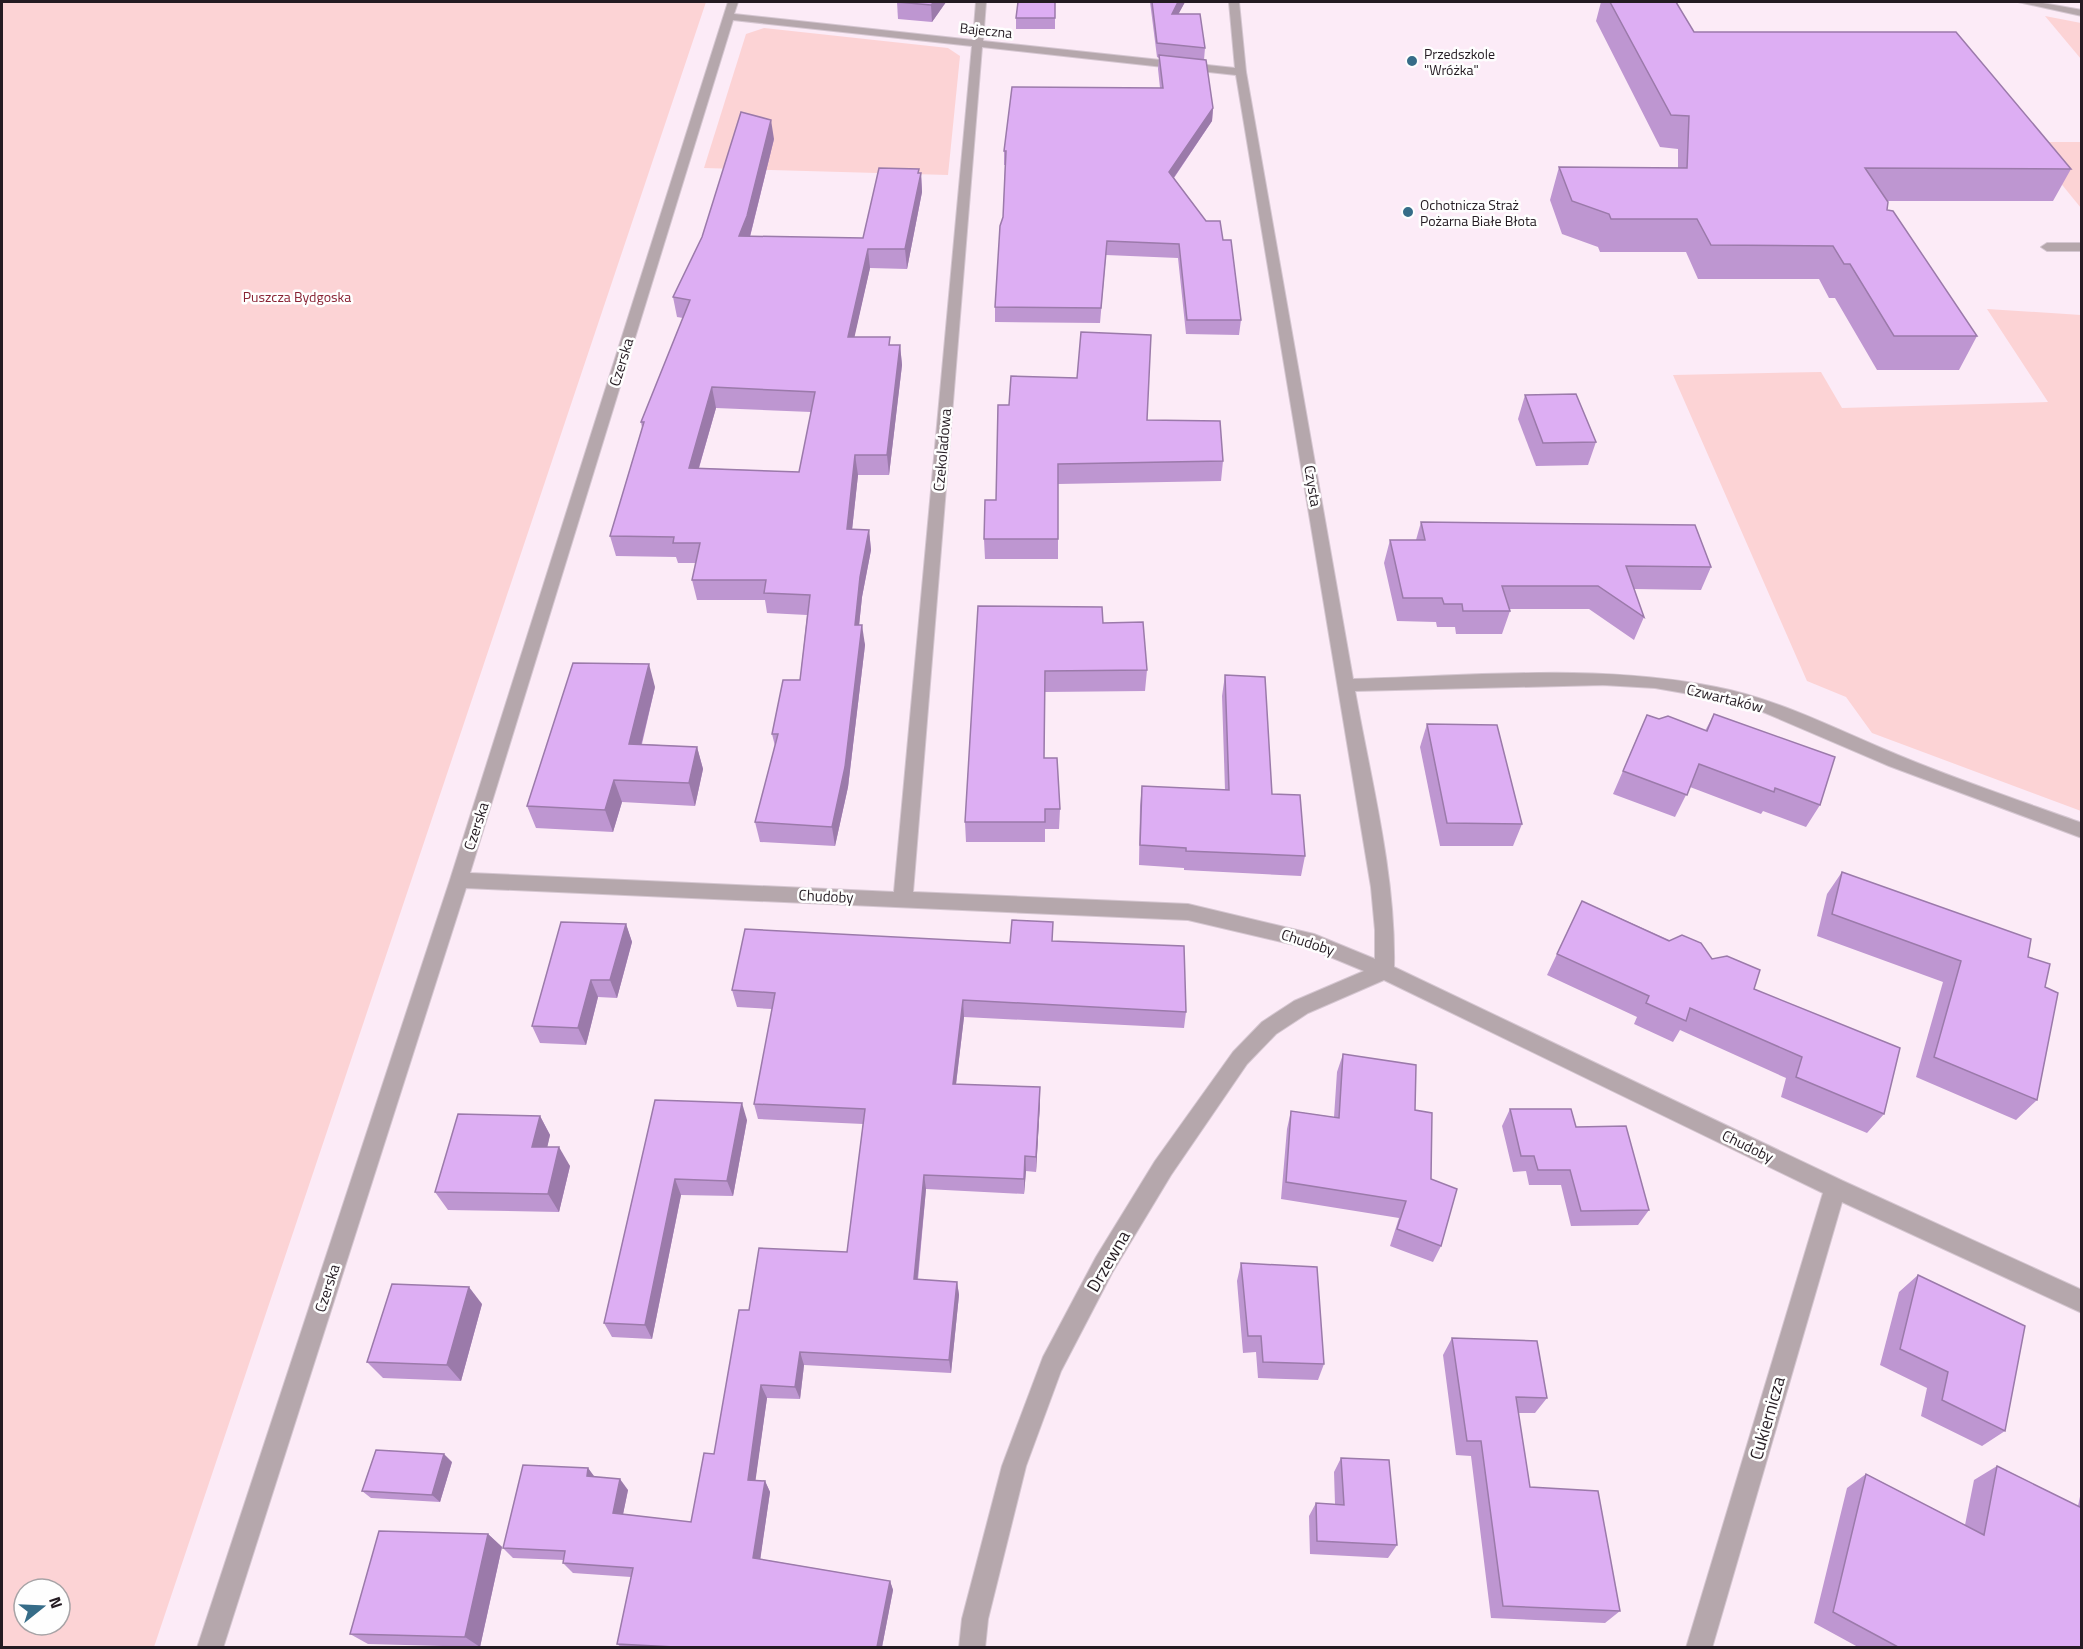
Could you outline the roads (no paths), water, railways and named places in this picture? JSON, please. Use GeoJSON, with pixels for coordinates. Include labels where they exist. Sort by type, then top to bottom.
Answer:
{"type":"FeatureCollection","features":[{"type":"Feature","properties":{"kind":"street","name":"Czekoladowa"},"geometry":{"type":"LineString","coordinates":[[903,899],[981,2]]}},
{"type":"Feature","properties":{"kind":"street","name":"Czysta"},"geometry":{"type":"LineString","coordinates":[[1234,2],[1241,72],[1380,887],[1385,930],[1384,971]]}},
{"type":"Feature","properties":{"kind":"street"},"geometry":{"type":"LineString","coordinates":[[2023,2],[2082,13]]}},
{"type":"Feature","properties":{"kind":"street","name":"Bajeczna"},"geometry":{"type":"LineString","coordinates":[[731,9],[977,44],[1241,72]]}},
{"type":"Feature","properties":{"kind":"street","name":"Czerska"},"geometry":{"type":"LineString","coordinates":[[210,1647],[459,880],[731,9]]}},
{"type":"Feature","properties":{"kind":"street"},"geometry":{"type":"LineString","coordinates":[[2047,247],[2082,247]]}},
{"type":"Feature","properties":{"kind":"street","name":"Czwartaków"},"geometry":{"type":"LineString","coordinates":[[1345,685],[1603,679],[1655,682],[1718,693],[1769,708],[1895,761],[2082,831]]}},
{"type":"Feature","properties":{"kind":"street","name":"Chudoby"},"geometry":{"type":"LineString","coordinates":[[459,880],[1188,912],[1314,942],[1384,971],[1835,1188],[2082,1302]]}},
{"type":"Feature","properties":{"kind":"street","name":"Drzewna"},"geometry":{"type":"LineString","coordinates":[[972,1647],[975,1619],[1014,1466],[1051,1365],[1104,1265],[1163,1168],[1240,1058],[1269,1028],[1301,1007],[1384,971]]}},
{"type":"Feature","properties":{"kind":"street","name":"Cukiernicza"},"geometry":{"type":"LineString","coordinates":[[1699,1647],[1835,1188]]}},
{"type":"Feature","properties":{"kind":"place","name":"Przedszkole \"Wróżka\""},"geometry":{"type":"Point","coordinates":[1412,61]}},
{"type":"Feature","properties":{"kind":"place","name":"Ochotnicza Straż Pożarna Białe Błota"},"geometry":{"type":"Point","coordinates":[1408,212]}},
{"type":"Feature","properties":{"kind":"park label","name":"Puszcza Bydgoska"},"geometry":{"type":"Point","coordinates":[297,296]}}]}
